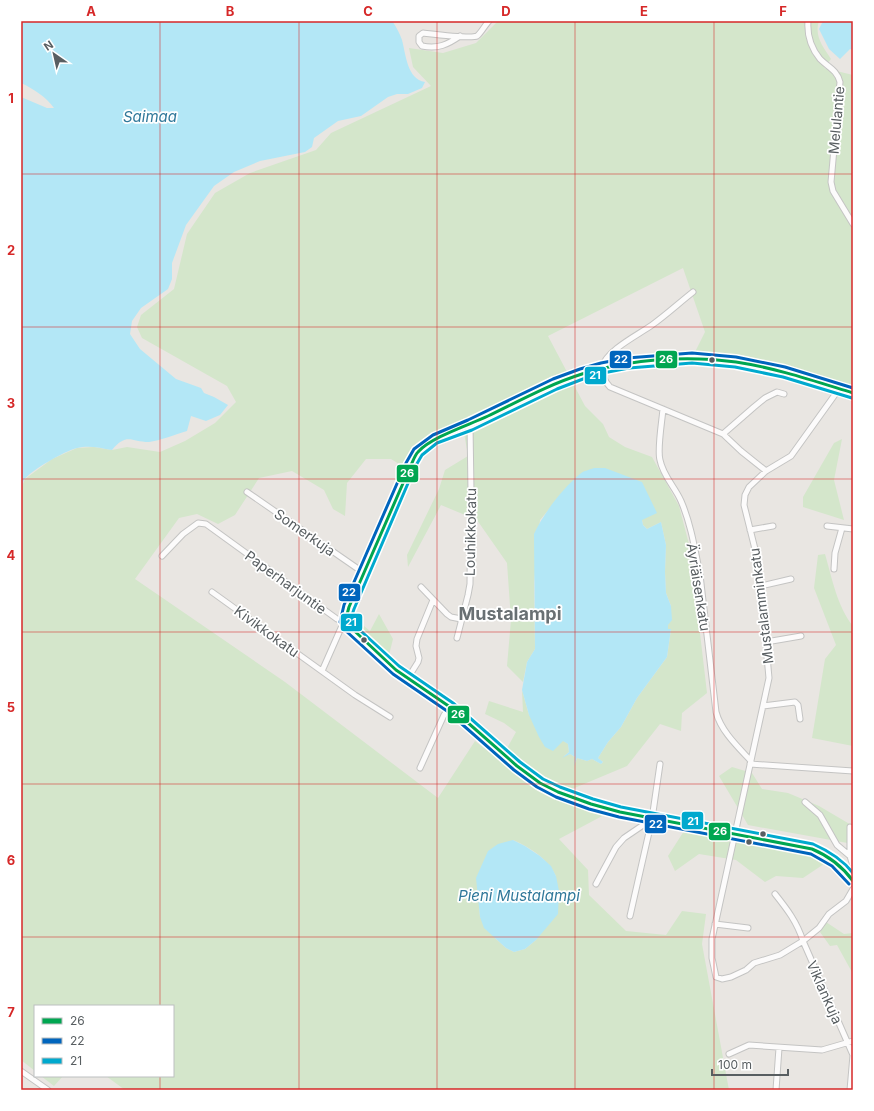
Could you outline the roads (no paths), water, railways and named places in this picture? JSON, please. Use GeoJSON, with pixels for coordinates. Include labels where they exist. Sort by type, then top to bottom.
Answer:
{"type":"FeatureCollection","features":[{"type":"Feature","properties":{"kind":"street"},"geometry":{"type":"LineString","coordinates":[[460,36],[443,46],[432,48],[422,46],[419,42],[419,36],[423,33],[460,36],[468,38],[476,36],[489,21]]}},
{"type":"Feature","properties":{"kind":"street","name":"Melulantie"},"geometry":{"type":"LineString","coordinates":[[808,21],[807,29],[811,46],[820,58],[835,71],[840,82],[831,182],[833,191],[853,224]]}},
{"type":"Feature","properties":{"kind":"street"},"geometry":{"type":"LineString","coordinates":[[693,292],[650,326],[612,353],[602,368],[605,382],[610,387],[723,434],[766,471]]}},
{"type":"Feature","properties":{"kind":"street"},"geometry":{"type":"LineString","coordinates":[[322,671],[340,628],[345,622],[346,614],[411,465],[418,452],[435,439],[470,425],[555,384],[581,374],[628,363],[672,359],[708,359],[759,366],[853,393]]}},
{"type":"Feature","properties":{"kind":"street","name":"Mustalamminkatu"},"geometry":{"type":"LineString","coordinates":[[803,941],[780,955],[754,963],[746,970],[731,977],[719,978],[714,973],[712,939],[769,678],[761,586],[756,553],[744,505],[745,495],[749,487],[766,471],[791,456],[839,389]]}},
{"type":"Feature","properties":{"kind":"street"},"geometry":{"type":"LineString","coordinates":[[723,434],[765,398],[776,392],[784,394]]}},
{"type":"Feature","properties":{"kind":"street","name":"Äyriäisenkatu"},"geometry":{"type":"LineString","coordinates":[[663,408],[659,459],[662,470],[681,500],[696,554],[700,575],[716,712],[718,720],[730,738],[750,762]]}},
{"type":"Feature","properties":{"kind":"street","name":"Louhikkokatu"},"geometry":{"type":"LineString","coordinates":[[457,638],[470,584],[470,425]]}},
{"type":"Feature","properties":{"kind":"street","name":"Somerkuja"},"geometry":{"type":"LineString","coordinates":[[247,492],[364,573]]}},
{"type":"Feature","properties":{"kind":"street","name":"Paperharjuntie"},"geometry":{"type":"LineString","coordinates":[[162,556],[183,534],[198,523],[206,524],[337,619],[345,622],[373,650],[408,678],[450,707],[512,762],[540,783],[558,792],[591,804],[652,819],[798,846],[818,852],[824,854],[840,865],[853,881]]}},
{"type":"Feature","properties":{"kind":"street"},"geometry":{"type":"LineString","coordinates":[[750,530],[773,526]]}},
{"type":"Feature","properties":{"kind":"street"},"geometry":{"type":"LineString","coordinates":[[827,526],[853,529]]}},
{"type":"Feature","properties":{"kind":"street"},"geometry":{"type":"LineString","coordinates":[[834,568],[842,528]]}},
{"type":"Feature","properties":{"kind":"street"},"geometry":{"type":"LineString","coordinates":[[761,586],[791,579]]}},
{"type":"Feature","properties":{"kind":"street"},"geometry":{"type":"LineString","coordinates":[[421,587],[451,617],[461,619]]}},
{"type":"Feature","properties":{"kind":"street","name":"Kivikkokatu"},"geometry":{"type":"LineString","coordinates":[[212,592],[355,695],[390,717]]}},
{"type":"Feature","properties":{"kind":"street"},"geometry":{"type":"LineString","coordinates":[[408,678],[418,662],[419,658],[416,646],[417,639],[433,600]]}},
{"type":"Feature","properties":{"kind":"street"},"geometry":{"type":"LineString","coordinates":[[766,642],[801,636]]}},
{"type":"Feature","properties":{"kind":"street"},"geometry":{"type":"LineString","coordinates":[[763,706],[795,702],[798,705],[800,719]]}},
{"type":"Feature","properties":{"kind":"street"},"geometry":{"type":"LineString","coordinates":[[420,768],[441,721],[450,707]]}},
{"type":"Feature","properties":{"kind":"street"},"geometry":{"type":"LineString","coordinates":[[750,762],[853,771]]}},
{"type":"Feature","properties":{"kind":"street"},"geometry":{"type":"LineString","coordinates":[[630,916],[652,819],[660,764]]}},
{"type":"Feature","properties":{"kind":"street"},"geometry":{"type":"LineString","coordinates":[[805,802],[820,815],[837,845],[850,856]]}},
{"type":"Feature","properties":{"kind":"street"},"geometry":{"type":"LineString","coordinates":[[596,884],[616,847],[624,838],[652,819]]}},
{"type":"Feature","properties":{"kind":"street"},"geometry":{"type":"LineString","coordinates":[[850,827],[850,856],[853,866]]}},
{"type":"Feature","properties":{"kind":"street"},"geometry":{"type":"LineString","coordinates":[[803,941],[819,928],[829,914],[846,901],[853,889]]}},
{"type":"Feature","properties":{"kind":"street","name":"Viklankuja"},"geometry":{"type":"LineString","coordinates":[[775,894],[793,917],[800,929],[803,941],[850,1042],[853,1054],[850,1090]]}},
{"type":"Feature","properties":{"kind":"street"},"geometry":{"type":"LineString","coordinates":[[715,924],[748,928]]}},
{"type":"Feature","properties":{"kind":"street"},"geometry":{"type":"LineString","coordinates":[[728,1054],[749,1045],[822,1050],[850,1042]]}},
{"type":"Feature","properties":{"kind":"street"},"geometry":{"type":"LineString","coordinates":[[776,1090],[779,1048]]}},
{"type":"Feature","properties":{"kind":"street"},"geometry":{"type":"LineString","coordinates":[[21,1071],[48,1090]]}},
{"type":"Feature","properties":{"kind":"water","name":"Saimaa"},"geometry":{"type":"Polygon","coordinates":[[[21,21],[392,21],[401,38],[408,66],[414,76],[425,82],[422,88],[408,94],[397,94],[388,97],[361,116],[338,121],[314,138],[312,147],[305,152],[260,161],[234,172],[214,186],[186,225],[172,263],[172,279],[168,289],[141,308],[132,321],[130,334],[140,349],[176,379],[201,388],[204,393],[228,405],[220,415],[206,421],[191,416],[187,431],[158,440],[143,442],[129,439],[117,444],[112,450],[86,447],[72,450],[49,461],[28,476],[22,484],[21,496],[21,97],[47,108],[54,108],[47,100],[31,88],[21,83],[21,21]]]}},
{"type":"Feature","properties":{"kind":"water"},"geometry":{"type":"Polygon","coordinates":[[[823,21],[853,21],[853,50],[850,49],[840,59],[829,49],[819,29],[823,21]]]}},
{"type":"Feature","properties":{"kind":"water","name":"Mustalampi"},"geometry":{"type":"Polygon","coordinates":[[[594,468],[605,468],[642,482],[657,513],[642,520],[643,525],[647,529],[661,522],[666,545],[666,593],[671,606],[672,620],[668,625],[668,629],[671,629],[667,657],[637,698],[621,727],[608,742],[598,758],[603,762],[601,764],[592,759],[587,761],[577,758],[574,766],[575,757],[570,754],[562,758],[569,752],[568,744],[563,741],[553,751],[545,747],[529,715],[522,690],[527,662],[535,649],[534,534],[548,510],[567,486],[584,471],[594,468]]]}},
{"type":"Feature","properties":{"kind":"water","name":"Pieni Mustalampi"},"geometry":{"type":"Polygon","coordinates":[[[513,840],[540,856],[551,866],[556,876],[559,891],[558,914],[536,940],[525,949],[514,952],[506,948],[484,928],[480,917],[476,878],[488,851],[498,844],[513,840]]]}},
{"type":"Feature","properties":{"kind":"district","name":"Mustalampi"},"geometry":{"type":"Point","coordinates":[510,613]}}]}
